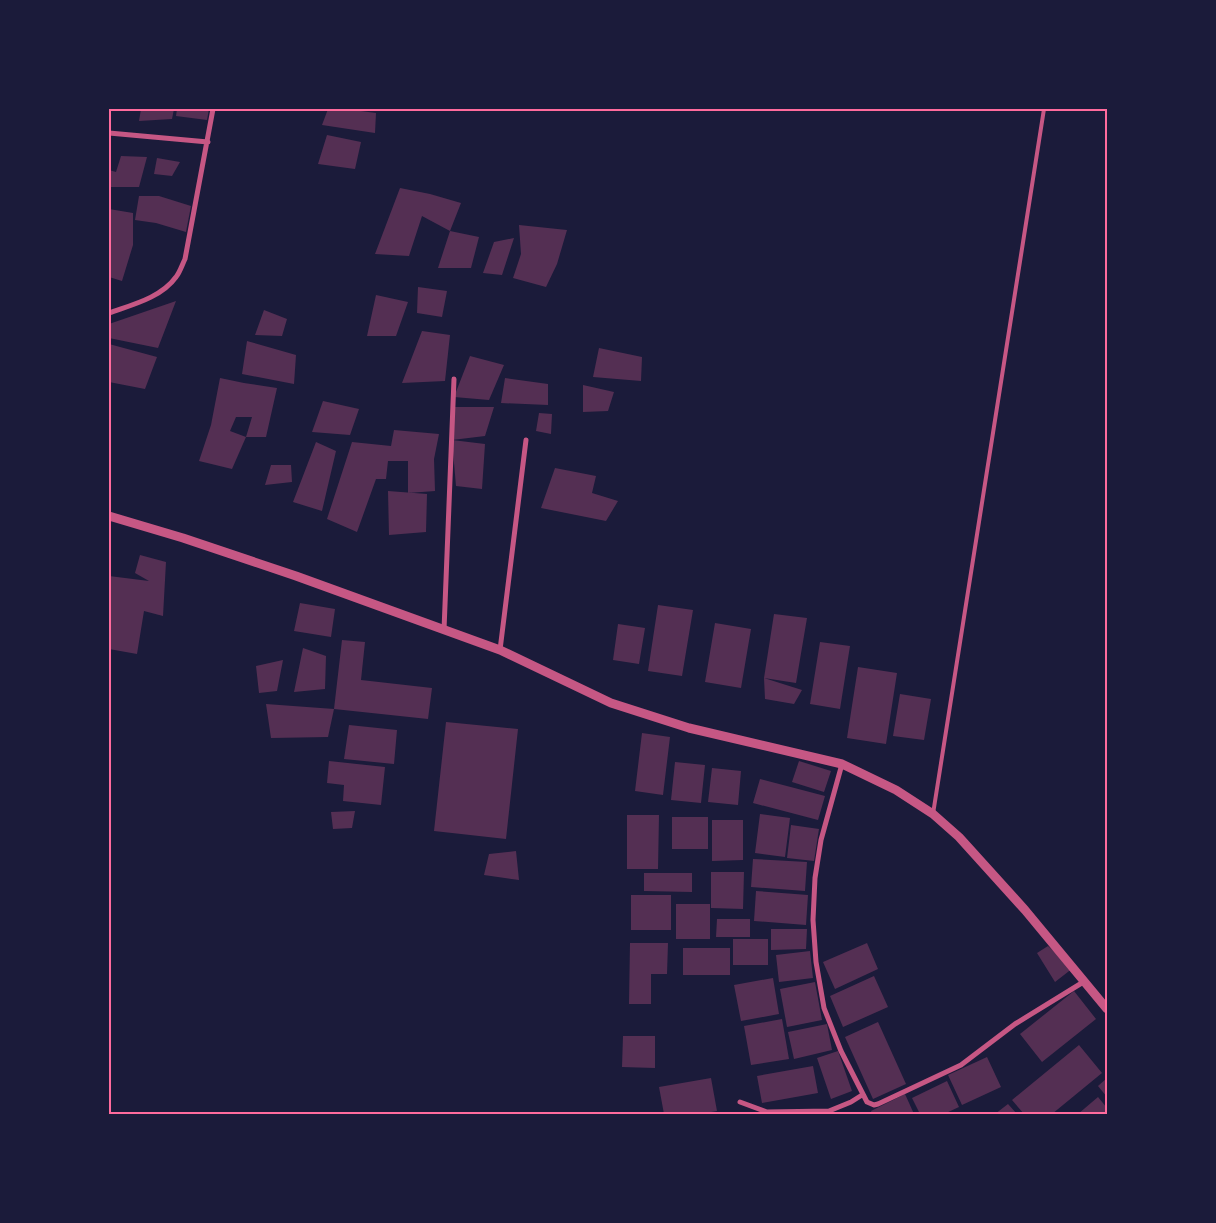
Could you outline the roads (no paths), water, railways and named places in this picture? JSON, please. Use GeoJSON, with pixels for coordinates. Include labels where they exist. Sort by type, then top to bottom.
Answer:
{"type":"FeatureCollection","features":[{"type":"Feature","properties":{"kind":"street"},"geometry":{"type":"LineString","coordinates":[[109,313],[149,298],[176,278],[185,259],[213,109]]}},
{"type":"Feature","properties":{"kind":"street"},"geometry":{"type":"LineString","coordinates":[[109,133],[208,142]]}},
{"type":"Feature","properties":{"kind":"street"},"geometry":{"type":"LineString","coordinates":[[444,630],[454,379]]}},
{"type":"Feature","properties":{"kind":"street"},"geometry":{"type":"LineString","coordinates":[[500,650],[526,440]]}},
{"type":"Feature","properties":{"kind":"street"},"geometry":{"type":"LineString","coordinates":[[109,516],[183,538],[500,650],[610,703],[689,728],[842,764],[896,790],[933,814],[960,837],[1107,1009]]}},
{"type":"Feature","properties":{"kind":"street"},"geometry":{"type":"LineString","coordinates":[[842,764],[821,840],[815,878],[813,920],[816,962],[824,1008],[841,1051],[862,1095],[870,1104],[878,1104],[954,1068],[1015,1024],[1085,981]]}},
{"type":"Feature","properties":{"kind":"street"},"geometry":{"type":"LineString","coordinates":[[740,1102],[767,1112],[829,1111],[852,1102],[862,1095]]}},
{"type":"Feature","properties":{"kind":"lane"},"geometry":{"type":"LineString","coordinates":[[933,814],[1044,109]]}}]}
